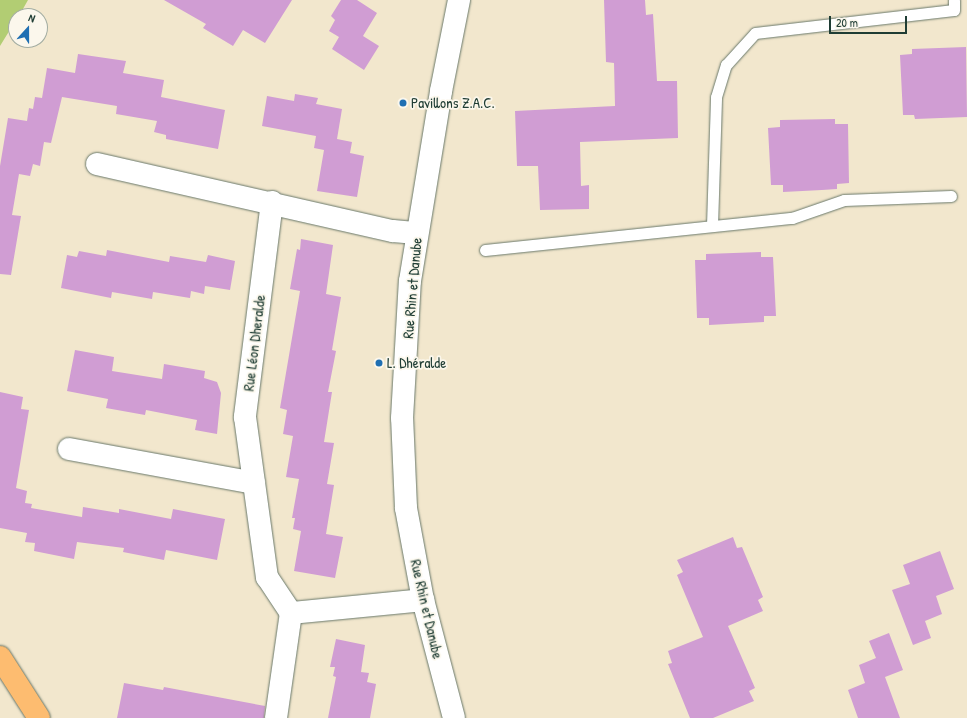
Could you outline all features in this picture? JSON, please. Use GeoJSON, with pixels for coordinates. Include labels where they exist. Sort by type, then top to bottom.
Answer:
{"type":"FeatureCollection","features":[{"type":"Feature","properties":{"kind":"highway"},"geometry":{"type":"LineString","coordinates":[[0,657],[39,718]]}},
{"type":"Feature","properties":{"kind":"street","name":"Rue Rhin et Danube"},"geometry":{"type":"LineString","coordinates":[[454,718],[423,600],[406,508],[402,418],[410,281],[416,233],[459,0]]}},
{"type":"Feature","properties":{"kind":"street"},"geometry":{"type":"LineString","coordinates":[[97,164],[272,202],[392,231],[416,233]]}},
{"type":"Feature","properties":{"kind":"street","name":"Rue Léon Dheralde"},"geometry":{"type":"LineString","coordinates":[[272,202],[245,417],[267,577],[291,613]]}},
{"type":"Feature","properties":{"kind":"street"},"geometry":{"type":"LineString","coordinates":[[69,449],[254,483]]}},
{"type":"Feature","properties":{"kind":"street"},"geometry":{"type":"LineString","coordinates":[[276,718],[291,613],[423,600]]}},
{"type":"Feature","properties":{"kind":"lane"},"geometry":{"type":"LineString","coordinates":[[712,226],[716,97],[726,65],[755,33],[954,10],[954,0]]}},
{"type":"Feature","properties":{"kind":"lane"},"geometry":{"type":"LineString","coordinates":[[485,250],[792,218],[844,200],[951,196]]}},
{"type":"Feature","properties":{"kind":"green space"},"geometry":{"type":"Polygon","coordinates":[[[0,0],[28,0],[24,8],[8,8],[8,33],[0,46],[0,0]]]}},
{"type":"Feature","properties":{"kind":"building"},"geometry":{"type":"Polygon","coordinates":[[[164,0],[292,0],[265,43],[243,30],[233,46],[203,28],[206,24],[164,0]]]}},
{"type":"Feature","properties":{"kind":"building"},"geometry":{"type":"Polygon","coordinates":[[[341,0],[357,0],[377,13],[363,36],[379,46],[364,70],[332,49],[339,37],[329,31],[335,20],[331,16],[341,0]]]}},
{"type":"Feature","properties":{"kind":"building"},"geometry":{"type":"Polygon","coordinates":[[[604,0],[645,0],[646,15],[653,14],[657,81],[677,81],[678,138],[580,142],[581,186],[589,185],[589,209],[540,210],[538,166],[517,166],[515,111],[615,106],[614,63],[606,62],[604,0]]]}},
{"type":"Feature","properties":{"kind":"building"},"geometry":{"type":"Polygon","coordinates":[[[966,47],[967,117],[915,119],[914,115],[903,115],[900,55],[912,54],[912,49],[966,47]]]}},
{"type":"Feature","properties":{"kind":"building"},"geometry":{"type":"Polygon","coordinates":[[[78,54],[126,61],[123,73],[164,80],[161,97],[225,110],[218,149],[166,139],[166,135],[154,132],[157,121],[116,114],[117,106],[62,97],[51,143],[44,142],[40,166],[33,164],[30,176],[19,174],[12,215],[21,216],[11,275],[0,274],[0,166],[8,118],[27,121],[29,108],[33,109],[35,97],[42,98],[47,68],[75,73],[78,54]]]}},
{"type":"Feature","properties":{"kind":"building"},"geometry":{"type":"Polygon","coordinates":[[[295,94],[318,98],[316,104],[342,109],[337,139],[352,142],[350,153],[364,156],[357,197],[317,191],[324,150],[314,148],[316,136],[262,126],[267,96],[294,101],[295,94]]]}},
{"type":"Feature","properties":{"kind":"building"},"geometry":{"type":"Polygon","coordinates":[[[835,119],[835,124],[848,124],[849,183],[837,184],[837,189],[783,192],[783,185],[771,185],[768,128],[780,127],[780,120],[835,119]]]}},
{"type":"Feature","properties":{"kind":"building"},"geometry":{"type":"Polygon","coordinates":[[[301,239],[333,245],[326,294],[341,297],[332,350],[336,351],[328,392],[332,392],[324,442],[334,443],[327,484],[334,485],[326,534],[343,537],[335,578],[294,571],[301,531],[293,529],[295,518],[292,518],[299,479],[286,477],[293,436],[283,434],[287,410],[280,408],[300,291],[290,289],[297,249],[300,250],[301,239]]]}},
{"type":"Feature","properties":{"kind":"building"},"geometry":{"type":"Polygon","coordinates":[[[107,250],[169,262],[170,256],[206,262],[208,255],[235,261],[230,290],[205,286],[204,294],[191,291],[190,298],[153,292],[152,299],[112,292],[111,298],[61,288],[67,255],[77,257],[79,251],[106,256],[107,250]]]}},
{"type":"Feature","properties":{"kind":"building"},"geometry":{"type":"Polygon","coordinates":[[[761,252],[761,257],[773,257],[776,316],[764,316],[764,322],[709,325],[709,318],[697,318],[695,260],[706,260],[706,254],[761,252]]]}},
{"type":"Feature","properties":{"kind":"building"},"geometry":{"type":"Polygon","coordinates":[[[75,350],[114,357],[112,371],[162,379],[164,364],[205,371],[204,378],[217,382],[221,393],[217,434],[195,430],[197,420],[146,410],[145,415],[106,408],[108,399],[67,391],[75,350]]]}},
{"type":"Feature","properties":{"kind":"building"},"geometry":{"type":"Polygon","coordinates":[[[0,392],[23,397],[21,409],[29,410],[16,488],[27,491],[25,503],[32,504],[31,508],[82,517],[83,507],[119,513],[119,509],[171,519],[173,509],[225,519],[217,560],[166,550],[164,560],[123,552],[124,548],[77,542],[74,559],[34,551],[35,543],[25,542],[27,533],[0,528],[0,392]]]}},
{"type":"Feature","properties":{"kind":"building"},"geometry":{"type":"Polygon","coordinates":[[[733,537],[737,548],[742,547],[763,597],[758,600],[763,611],[728,626],[755,688],[749,691],[754,701],[713,718],[690,718],[668,664],[672,663],[668,651],[703,637],[677,575],[683,572],[677,560],[733,537]]]}},
{"type":"Feature","properties":{"kind":"building"},"geometry":{"type":"Polygon","coordinates":[[[940,551],[954,589],[936,596],[942,614],[925,621],[931,638],[913,645],[892,590],[910,584],[903,565],[940,551]]]}},
{"type":"Feature","properties":{"kind":"building"},"geometry":{"type":"Polygon","coordinates":[[[889,633],[903,670],[885,677],[900,718],[858,718],[848,690],[865,683],[859,665],[876,658],[869,641],[889,633]]]}},
{"type":"Feature","properties":{"kind":"building"},"geometry":{"type":"Polygon","coordinates":[[[336,639],[365,645],[361,672],[369,673],[367,682],[376,684],[370,718],[328,718],[336,677],[333,676],[335,667],[330,667],[336,639]]]}},
{"type":"Feature","properties":{"kind":"building"},"geometry":{"type":"Polygon","coordinates":[[[124,683],[163,690],[164,687],[265,706],[264,718],[117,718],[124,683]]]}},
{"type":"Feature","properties":{"kind":"place","name":"Pavillons Z.A.C."},"geometry":{"type":"Point","coordinates":[403,103]}},
{"type":"Feature","properties":{"kind":"place","name":"L. Dhéralde"},"geometry":{"type":"Point","coordinates":[379,363]}}]}
